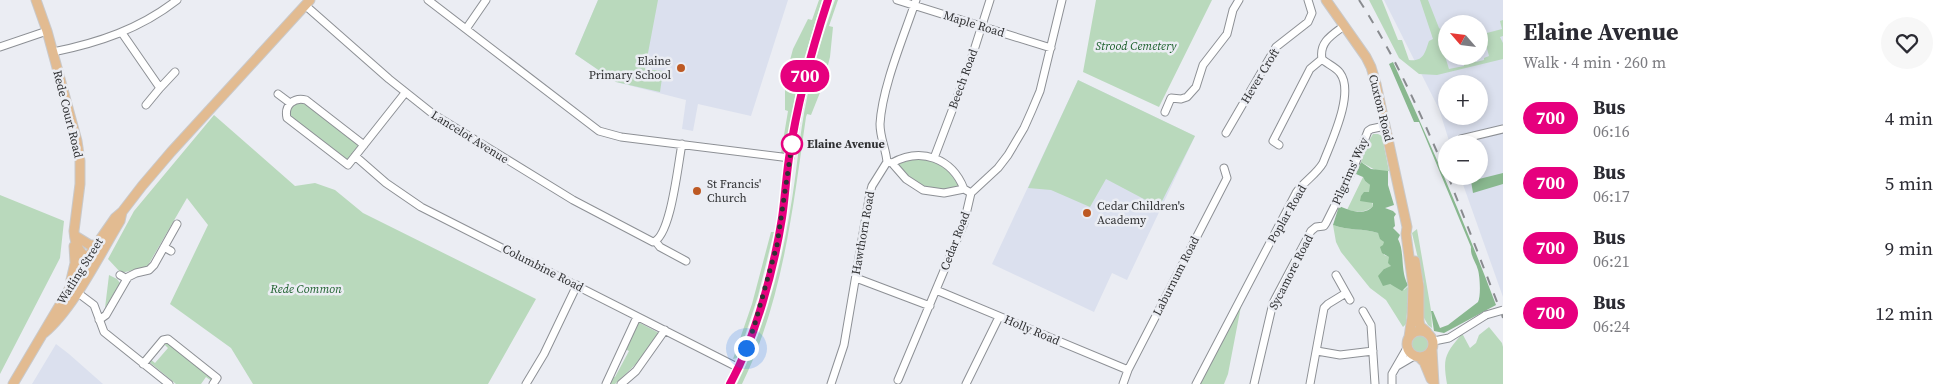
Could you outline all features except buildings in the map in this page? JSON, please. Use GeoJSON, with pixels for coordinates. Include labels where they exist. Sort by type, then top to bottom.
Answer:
{"type":"FeatureCollection","features":[{"type":"Feature","properties":{"kind":"main road","name":"Rede Court Road"},"geometry":{"type":"LineString","coordinates":[[36,0],[53,52],[77,141],[80,161],[73,290]]}},
{"type":"Feature","properties":{"kind":"main road","name":"Cuxton Road"},"geometry":{"type":"LineString","coordinates":[[1326,0],[1371,67],[1407,227],[1413,298],[1409,337]]}},
{"type":"Feature","properties":{"kind":"main road","name":"Watling Street"},"geometry":{"type":"LineString","coordinates":[[13,384],[44,333],[55,324],[100,246],[120,221],[122,212],[170,152],[308,3]]}},
{"type":"Feature","properties":{"kind":"main road","name":"Cuxton Road"},"geometry":{"type":"LineString","coordinates":[[1407,227],[1411,234],[1418,281],[1419,322],[1427,332]]}},
{"type":"Feature","properties":{"kind":"main road"},"geometry":{"type":"LineString","coordinates":[[75,235],[90,246],[100,246]]}},
{"type":"Feature","properties":{"kind":"main road"},"geometry":{"type":"LineString","coordinates":[[75,235],[92,259]]}},
{"type":"Feature","properties":{"kind":"main road"},"geometry":{"type":"LineString","coordinates":[[1416,331],[1427,332],[1433,345],[1434,383],[1429,377],[1424,362],[1407,348],[1409,337],[1416,331]]}},
{"type":"Feature","properties":{"kind":"main road"},"geometry":{"type":"LineString","coordinates":[[1417,357],[1427,356],[1433,345]]}},
{"type":"Feature","properties":{"kind":"street"},"geometry":{"type":"LineString","coordinates":[[53,52],[82,46],[122,33],[177,0]]}},
{"type":"Feature","properties":{"kind":"street"},"geometry":{"type":"LineString","coordinates":[[428,0],[599,131],[621,136],[790,158]]}},
{"type":"Feature","properties":{"kind":"street"},"geometry":{"type":"LineString","coordinates":[[466,29],[486,0]]}},
{"type":"Feature","properties":{"kind":"street"},"geometry":{"type":"LineString","coordinates":[[730,384],[739,368],[754,327],[777,245],[790,158],[809,59],[828,0]]}},
{"type":"Feature","properties":{"kind":"street","name":"Maple Road"},"geometry":{"type":"LineString","coordinates":[[897,0],[915,3],[1051,48]]}},
{"type":"Feature","properties":{"kind":"street","name":"Beech Road"},"geometry":{"type":"LineString","coordinates":[[934,158],[969,66],[990,0]]}},
{"type":"Feature","properties":{"kind":"street"},"geometry":{"type":"LineString","coordinates":[[915,3],[881,110],[881,137],[889,163],[906,179],[924,190],[944,193],[968,191],[998,168],[1024,128],[1040,91],[1062,0]]}},
{"type":"Feature","properties":{"kind":"street"},"geometry":{"type":"LineString","coordinates":[[1165,112],[1171,98],[1181,99],[1187,97],[1196,86],[1203,65],[1227,34],[1232,12],[1238,0]]}},
{"type":"Feature","properties":{"kind":"street","name":"Hever Croft"},"geometry":{"type":"LineString","coordinates":[[1226,134],[1276,47],[1308,22],[1312,13],[1308,0]]}},
{"type":"Feature","properties":{"kind":"street","name":"Lancelot Avenue"},"geometry":{"type":"LineString","coordinates":[[308,3],[405,93],[435,116],[560,192],[686,261]]}},
{"type":"Feature","properties":{"kind":"street"},"geometry":{"type":"LineString","coordinates":[[1279,145],[1273,141],[1310,70],[1322,59],[1321,53],[1324,43],[1344,26]]}},
{"type":"Feature","properties":{"kind":"street"},"geometry":{"type":"LineString","coordinates":[[0,47],[47,32]]}},
{"type":"Feature","properties":{"kind":"street"},"geometry":{"type":"LineString","coordinates":[[122,33],[160,88]]}},
{"type":"Feature","properties":{"kind":"street","name":"Poplar Road"},"geometry":{"type":"LineString","coordinates":[[1196,384],[1296,193],[1323,163],[1342,112],[1345,84],[1340,73],[1322,59]]}},
{"type":"Feature","properties":{"kind":"street"},"geometry":{"type":"LineString","coordinates":[[146,105],[175,72]]}},
{"type":"Feature","properties":{"kind":"street"},"geometry":{"type":"LineString","coordinates":[[364,144],[308,101],[297,99],[290,103],[286,113],[287,118],[347,164],[355,156],[405,93]]}},
{"type":"Feature","properties":{"kind":"street"},"geometry":{"type":"LineString","coordinates":[[278,94],[290,103]]}},
{"type":"Feature","properties":{"kind":"street","name":"Pilgrims' Way"},"geometry":{"type":"LineString","coordinates":[[1324,226],[1353,169],[1368,131],[1385,126]]}},
{"type":"Feature","properties":{"kind":"street"},"geometry":{"type":"LineString","coordinates":[[1478,135],[1503,129]]}},
{"type":"Feature","properties":{"kind":"street"},"geometry":{"type":"LineString","coordinates":[[654,242],[669,217],[682,144]]}},
{"type":"Feature","properties":{"kind":"street"},"geometry":{"type":"LineString","coordinates":[[889,163],[908,156],[917,155],[934,158],[950,167],[968,191]]}},
{"type":"Feature","properties":{"kind":"street","name":"Columbine Road"},"geometry":{"type":"LineString","coordinates":[[355,156],[386,183],[421,206],[739,368]]}},
{"type":"Feature","properties":{"kind":"street","name":"Hawthorn Road"},"geometry":{"type":"LineString","coordinates":[[831,384],[844,345],[870,193],[872,186],[889,163]]}},
{"type":"Feature","properties":{"kind":"street","name":"Laburnum Road"},"geometry":{"type":"LineString","coordinates":[[1122,384],[1227,178],[1224,168]]}},
{"type":"Feature","properties":{"kind":"street","name":"Cedar Road"},"geometry":{"type":"LineString","coordinates":[[898,380],[964,224],[968,191]]}},
{"type":"Feature","properties":{"kind":"street"},"geometry":{"type":"LineString","coordinates":[[99,320],[106,315],[123,280],[152,267],[168,249],[177,224]]}},
{"type":"Feature","properties":{"kind":"street","name":"Sycamore Road"},"geometry":{"type":"LineString","coordinates":[[1254,384],[1273,301],[1311,231],[1316,227],[1324,226]]}},
{"type":"Feature","properties":{"kind":"street"},"geometry":{"type":"LineString","coordinates":[[1310,384],[1324,308],[1328,304],[1348,297],[1336,275]]}},
{"type":"Feature","properties":{"kind":"street"},"geometry":{"type":"LineString","coordinates":[[856,278],[930,306]]}},
{"type":"Feature","properties":{"kind":"street"},"geometry":{"type":"LineString","coordinates":[[526,384],[544,354],[577,286]]}},
{"type":"Feature","properties":{"kind":"street"},"geometry":{"type":"LineString","coordinates":[[73,290],[93,304],[104,332],[169,384]]}},
{"type":"Feature","properties":{"kind":"street","name":"Holly Road"},"geometry":{"type":"LineString","coordinates":[[936,290],[1128,370]]}},
{"type":"Feature","properties":{"kind":"street"},"geometry":{"type":"LineString","coordinates":[[1363,310],[1371,325],[1375,384]]}},
{"type":"Feature","properties":{"kind":"street"},"geometry":{"type":"LineString","coordinates":[[1433,345],[1449,338],[1486,315],[1503,310]]}},
{"type":"Feature","properties":{"kind":"street"},"geometry":{"type":"LineString","coordinates":[[606,384],[637,317]]}},
{"type":"Feature","properties":{"kind":"street"},"geometry":{"type":"LineString","coordinates":[[966,384],[999,317]]}},
{"type":"Feature","properties":{"kind":"street"},"geometry":{"type":"LineString","coordinates":[[621,384],[636,371],[665,330]]}},
{"type":"Feature","properties":{"kind":"street"},"geometry":{"type":"LineString","coordinates":[[143,364],[167,339],[217,379]]}},
{"type":"Feature","properties":{"kind":"street"},"geometry":{"type":"LineString","coordinates":[[1392,384],[1391,376],[1407,348]]}},
{"type":"Feature","properties":{"kind":"street"},"geometry":{"type":"LineString","coordinates":[[1317,351],[1340,354],[1373,351]]}},
{"type":"Feature","properties":{"kind":"street"},"geometry":{"type":"LineString","coordinates":[[1396,366],[1417,357]]}},
{"type":"Feature","properties":{"kind":"shaded area","name":"Elaine Primary School"},"geometry":{"type":"Polygon","coordinates":[[[598,0],[788,0],[751,116],[698,104],[693,131],[682,129],[686,100],[616,82],[575,54],[598,0]]]}},
{"type":"Feature","properties":{"kind":"shaded area"},"geometry":{"type":"Polygon","coordinates":[[[1384,0],[1503,0],[1503,297],[1463,185],[1488,185],[1488,135],[1447,135],[1444,125],[1488,125],[1488,75],[1438,75],[1438,107],[1384,0]]]}},
{"type":"Feature","properties":{"kind":"shaded area","name":"Cedar Children's Academy"},"geometry":{"type":"Polygon","coordinates":[[[1078,80],[1195,136],[1127,280],[1112,273],[1094,312],[992,264],[1078,80]]]}},
{"type":"Feature","properties":{"kind":"shaded area"},"geometry":{"type":"Polygon","coordinates":[[[56,344],[69,354],[103,384],[32,384],[56,344]]]}},
{"type":"Feature","properties":{"kind":"green space"},"geometry":{"type":"Polygon","coordinates":[[[598,0],[658,0],[645,69],[663,71],[660,92],[616,82],[575,54],[598,0]]]}},
{"type":"Feature","properties":{"kind":"green space"},"geometry":{"type":"Polygon","coordinates":[[[819,0],[822,0],[798,79],[786,149],[781,153],[788,111],[785,110],[785,79],[793,49],[808,19],[812,20],[819,0]]]}},
{"type":"Feature","properties":{"kind":"green space"},"geometry":{"type":"Polygon","coordinates":[[[835,0],[838,0],[829,26],[833,27],[830,57],[823,85],[811,115],[807,114],[806,117],[791,219],[777,287],[756,352],[742,384],[737,384],[763,321],[782,255],[809,86],[835,0]]]}},
{"type":"Feature","properties":{"kind":"green space","name":"Strood Cemetery"},"geometry":{"type":"Polygon","coordinates":[[[1096,0],[1212,0],[1159,107],[1083,72],[1096,0]]]}},
{"type":"Feature","properties":{"kind":"green space"},"geometry":{"type":"Polygon","coordinates":[[[1369,0],[1382,0],[1398,40],[1402,40],[1409,60],[1421,58],[1429,41],[1433,39],[1420,0],[1428,0],[1438,25],[1438,65],[1448,65],[1449,69],[1464,65],[1478,65],[1437,75],[1419,74],[1399,58],[1369,0]]]}},
{"type":"Feature","properties":{"kind":"green space"},"geometry":{"type":"Polygon","coordinates":[[[1503,20],[1503,36],[1500,37],[1503,43],[1503,59],[1488,63],[1488,33],[1502,29],[1500,21],[1503,20]]]}},
{"type":"Feature","properties":{"kind":"green space"},"geometry":{"type":"Polygon","coordinates":[[[1393,62],[1438,163],[1438,168],[1419,122],[1414,122],[1389,64],[1393,62]]]}},
{"type":"Feature","properties":{"kind":"green space"},"geometry":{"type":"Polygon","coordinates":[[[1078,80],[1195,136],[1159,207],[1106,179],[1090,207],[1051,190],[1028,188],[1078,80]]]}},
{"type":"Feature","properties":{"kind":"green space"},"geometry":{"type":"Polygon","coordinates":[[[300,102],[304,103],[361,146],[347,162],[290,118],[292,108],[300,102]]]}},
{"type":"Feature","properties":{"kind":"green space","name":"Rede Common"},"geometry":{"type":"Polygon","coordinates":[[[214,115],[295,186],[315,183],[335,190],[363,213],[536,299],[488,384],[253,384],[231,348],[170,304],[208,225],[187,198],[147,267],[121,273],[108,259],[134,211],[214,115]]]}},
{"type":"Feature","properties":{"kind":"green space"},"geometry":{"type":"Polygon","coordinates":[[[1373,134],[1382,136],[1389,171],[1377,171],[1361,162],[1373,134]]]}},
{"type":"Feature","properties":{"kind":"green space"},"geometry":{"type":"Polygon","coordinates":[[[917,158],[932,161],[943,167],[952,175],[961,188],[932,189],[925,187],[911,180],[895,165],[917,158]]]}},
{"type":"Feature","properties":{"kind":"green space"},"geometry":{"type":"Polygon","coordinates":[[[1361,162],[1371,169],[1388,171],[1388,185],[1394,205],[1385,208],[1396,214],[1394,217],[1395,226],[1393,228],[1400,235],[1398,239],[1404,274],[1408,285],[1402,291],[1390,284],[1383,286],[1378,276],[1384,269],[1391,266],[1388,263],[1389,257],[1382,253],[1380,247],[1384,242],[1380,239],[1378,233],[1333,225],[1339,206],[1352,211],[1362,212],[1373,206],[1373,203],[1360,201],[1364,192],[1369,192],[1370,185],[1363,177],[1356,174],[1361,162]]]}},
{"type":"Feature","properties":{"kind":"green space"},"geometry":{"type":"Polygon","coordinates":[[[1503,173],[1503,184],[1473,193],[1472,185],[1488,185],[1488,177],[1503,173]]]}},
{"type":"Feature","properties":{"kind":"green space"},"geometry":{"type":"Polygon","coordinates":[[[1363,177],[1370,185],[1373,206],[1365,211],[1347,210],[1363,177]]]}},
{"type":"Feature","properties":{"kind":"green space"},"geometry":{"type":"Polygon","coordinates":[[[1445,185],[1448,185],[1496,305],[1444,333],[1434,331],[1431,311],[1433,311],[1440,328],[1448,325],[1478,302],[1480,291],[1479,273],[1471,253],[1471,247],[1445,185]]]}},
{"type":"Feature","properties":{"kind":"green space"},"geometry":{"type":"Polygon","coordinates":[[[0,195],[64,221],[60,258],[0,374],[0,195]]]}},
{"type":"Feature","properties":{"kind":"green space"},"geometry":{"type":"Polygon","coordinates":[[[1333,225],[1378,233],[1384,242],[1384,255],[1390,257],[1391,267],[1384,269],[1390,284],[1404,290],[1407,287],[1409,289],[1406,324],[1403,327],[1386,300],[1370,288],[1341,252],[1336,242],[1333,225]]]}},
{"type":"Feature","properties":{"kind":"green space"},"geometry":{"type":"Polygon","coordinates":[[[1417,229],[1431,310],[1432,328],[1423,316],[1424,284],[1412,233],[1417,229]]]}},
{"type":"Feature","properties":{"kind":"green space"},"geometry":{"type":"Polygon","coordinates":[[[771,232],[774,232],[758,296],[739,354],[737,358],[733,359],[752,304],[771,232]]]}},
{"type":"Feature","properties":{"kind":"green space"},"geometry":{"type":"Polygon","coordinates":[[[109,275],[120,283],[105,308],[109,275]]]}},
{"type":"Feature","properties":{"kind":"green space"},"geometry":{"type":"Polygon","coordinates":[[[1242,301],[1228,374],[1224,384],[1199,384],[1242,301]]]}},
{"type":"Feature","properties":{"kind":"green space"},"geometry":{"type":"Polygon","coordinates":[[[638,322],[659,333],[636,364],[615,384],[611,384],[609,382],[612,376],[615,377],[629,351],[625,349],[638,322]]]}},
{"type":"Feature","properties":{"kind":"green space"},"geometry":{"type":"Polygon","coordinates":[[[1489,327],[1503,347],[1503,384],[1447,384],[1445,363],[1451,348],[1463,335],[1470,348],[1476,343],[1479,335],[1489,327]]]}},
{"type":"Feature","properties":{"kind":"green space"},"geometry":{"type":"Polygon","coordinates":[[[1420,335],[1426,338],[1429,344],[1426,350],[1420,353],[1414,350],[1411,344],[1414,338],[1420,335]]]}},
{"type":"Feature","properties":{"kind":"green space"},"geometry":{"type":"Polygon","coordinates":[[[165,341],[213,379],[213,382],[206,377],[201,384],[176,384],[148,361],[149,358],[155,363],[168,348],[162,342],[165,341]]]}},
{"type":"Feature","properties":{"kind":"railway"},"geometry":{"type":"LineString","coordinates":[[1359,0],[1384,42],[1406,85],[1438,154]]}},
{"type":"Feature","properties":{"kind":"railway"},"geometry":{"type":"LineString","coordinates":[[1452,185],[1499,307]]}},
{"type":"Feature","properties":{"kind":"bus line","name":"700"},"geometry":{"type":"LineString","coordinates":[[730,384],[739,368],[754,327],[777,245],[800,96],[809,59],[828,0]]}},
{"type":"Feature","properties":{"kind":"place","name":"Elaine Primary School"},"geometry":{"type":"Point","coordinates":[681,68]}},
{"type":"Feature","properties":{"kind":"place","name":"Elaine Avenue"},"geometry":{"type":"Point","coordinates":[792,144]}},
{"type":"Feature","properties":{"kind":"place","name":"St Francis' Church"},"geometry":{"type":"Point","coordinates":[697,191]}},
{"type":"Feature","properties":{"kind":"place","name":"Cedar Children's Academy"},"geometry":{"type":"Point","coordinates":[1087,213]}},
{"type":"Feature","properties":{"kind":"route"},"geometry":{"type":"LineString","coordinates":[[746,348],[754,327],[777,245],[792,144]]}}]}
